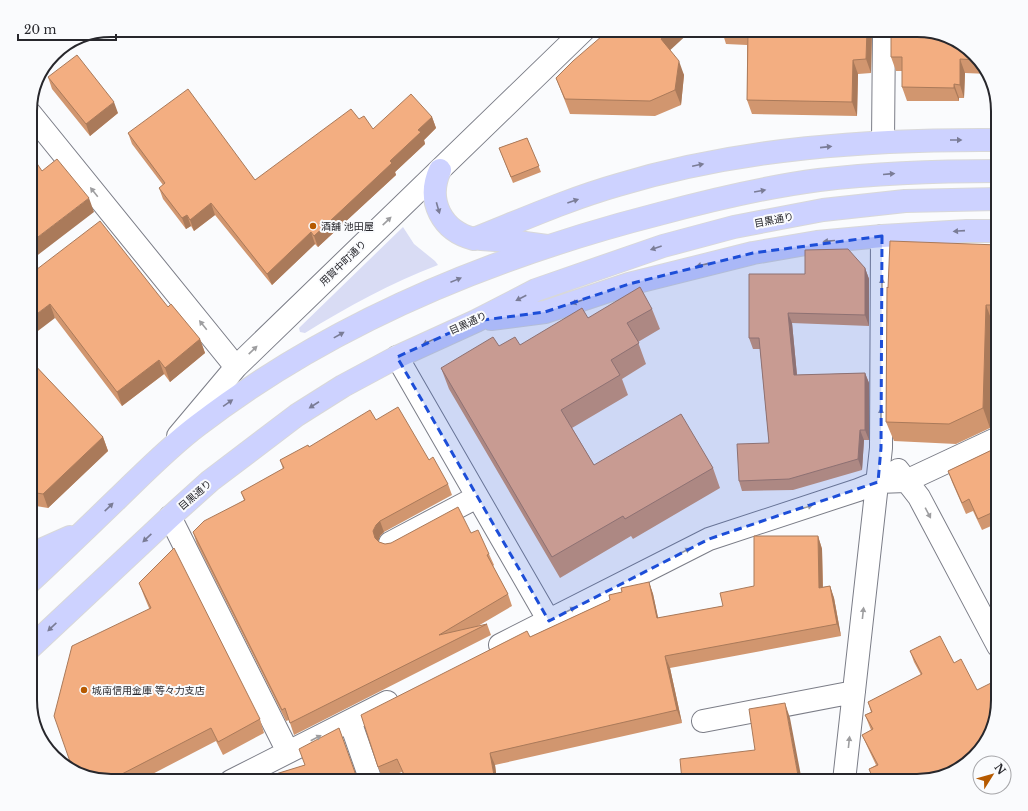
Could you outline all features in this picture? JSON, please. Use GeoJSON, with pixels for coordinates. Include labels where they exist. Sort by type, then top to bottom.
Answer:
{"type":"FeatureCollection","features":[{"type":"Feature","properties":{"kind":"main road"},"geometry":{"type":"LineString","coordinates":[[474,239],[536,214],[618,185],[713,162],[802,149],[883,141],[991,140]]}},
{"type":"Feature","properties":{"kind":"main road"},"geometry":{"type":"LineString","coordinates":[[440,170],[436,180],[434,192],[440,216],[448,226],[457,233],[474,239],[510,241],[548,247]]}},
{"type":"Feature","properties":{"kind":"main road"},"geometry":{"type":"LineString","coordinates":[[37,575],[163,454],[228,404],[311,350],[381,314],[488,268],[612,226],[722,198],[817,180],[904,173],[991,171]]}},
{"type":"Feature","properties":{"kind":"main road","name":"目黒通り"},"geometry":{"type":"LineString","coordinates":[[37,641],[210,481],[297,415],[343,386],[397,357],[476,321],[536,290],[663,246],[734,227],[823,210],[905,201],[991,199]]}},
{"type":"Feature","properties":{"kind":"main road"},"geometry":{"type":"LineString","coordinates":[[488,268],[510,241],[536,214]]}},
{"type":"Feature","properties":{"kind":"main road"},"geometry":{"type":"LineString","coordinates":[[476,321],[545,312],[629,284],[753,253],[817,242],[882,236],[991,231]]}},
{"type":"Feature","properties":{"kind":"main road"},"geometry":{"type":"LineString","coordinates":[[37,549],[84,531]]}},
{"type":"Feature","properties":{"kind":"street","name":"用賀中町通り"},"geometry":{"type":"LineString","coordinates":[[163,454],[236,367],[577,37]]}},
{"type":"Feature","properties":{"kind":"street"},"geometry":{"type":"LineString","coordinates":[[883,141],[884,37]]}},
{"type":"Feature","properties":{"kind":"street"},"geometry":{"type":"LineString","coordinates":[[37,122],[236,367]]}},
{"type":"Feature","properties":{"kind":"street"},"geometry":{"type":"LineString","coordinates":[[93,228],[112,214]]}},
{"type":"Feature","properties":{"kind":"street"},"geometry":{"type":"LineString","coordinates":[[845,774],[881,448],[882,236]]}},
{"type":"Feature","properties":{"kind":"street"},"geometry":{"type":"LineString","coordinates":[[397,357],[549,621]]}},
{"type":"Feature","properties":{"kind":"street"},"geometry":{"type":"LineString","coordinates":[[485,653],[709,539],[878,482],[906,481],[991,441]]}},
{"type":"Feature","properties":{"kind":"street"},"geometry":{"type":"LineString","coordinates":[[881,448],[919,497],[991,633]]}},
{"type":"Feature","properties":{"kind":"street"},"geometry":{"type":"LineString","coordinates":[[390,543],[477,497]]}},
{"type":"Feature","properties":{"kind":"street"},"geometry":{"type":"LineString","coordinates":[[170,517],[288,752]]}},
{"type":"Feature","properties":{"kind":"street"},"geometry":{"type":"LineString","coordinates":[[245,774],[407,692]]}},
{"type":"Feature","properties":{"kind":"street"},"geometry":{"type":"LineString","coordinates":[[703,721],[854,692]]}},
{"type":"Feature","properties":{"kind":"street"},"geometry":{"type":"LineString","coordinates":[[350,721],[369,774]]}},
{"type":"Feature","properties":{"kind":"highlighted area"},"geometry":{"type":"Polygon","coordinates":[[[882,236],[881,448],[878,482],[709,539],[549,621],[397,357],[476,321],[545,312],[629,284],[753,253],[882,236]]]}},
{"type":"Feature","properties":{"kind":"shaded area"},"geometry":{"type":"Polygon","coordinates":[[[403,227],[414,244],[438,265],[370,296],[305,333],[300,332],[299,328],[403,227]]]}},
{"type":"Feature","properties":{"kind":"building"},"geometry":{"type":"Polygon","coordinates":[[[601,37],[663,37],[661,39],[679,61],[675,90],[650,101],[565,99],[556,78],[601,37]]]}},
{"type":"Feature","properties":{"kind":"building"},"geometry":{"type":"Polygon","coordinates":[[[748,37],[867,37],[866,59],[853,60],[852,102],[747,100],[748,37]]]}},
{"type":"Feature","properties":{"kind":"building"},"geometry":{"type":"Polygon","coordinates":[[[891,37],[922,37],[932,38],[946,43],[958,49],[971,60],[960,59],[960,85],[954,84],[954,88],[902,87],[902,57],[891,57],[891,37]]]}},
{"type":"Feature","properties":{"kind":"building"},"geometry":{"type":"Polygon","coordinates":[[[77,55],[114,102],[86,124],[48,77],[77,55]]]}},
{"type":"Feature","properties":{"kind":"building"},"geometry":{"type":"Polygon","coordinates":[[[188,89],[255,180],[351,109],[359,119],[364,116],[373,129],[411,94],[432,117],[418,130],[421,132],[390,161],[392,163],[314,236],[311,232],[267,274],[211,203],[190,220],[187,215],[182,218],[159,188],[165,183],[128,133],[188,89]]]}},
{"type":"Feature","properties":{"kind":"building"},"geometry":{"type":"Polygon","coordinates":[[[527,138],[539,166],[511,177],[499,148],[527,138]]]}},
{"type":"Feature","properties":{"kind":"building"},"geometry":{"type":"Polygon","coordinates":[[[57,159],[89,198],[37,238],[37,164],[42,171],[57,159]]]}},
{"type":"Feature","properties":{"kind":"building"},"geometry":{"type":"Polygon","coordinates":[[[100,221],[168,307],[171,304],[200,339],[165,368],[159,360],[117,392],[50,304],[37,314],[37,269],[100,221]]]}},
{"type":"Feature","properties":{"kind":"building"},"geometry":{"type":"Polygon","coordinates":[[[890,241],[991,245],[991,305],[986,305],[983,408],[949,424],[886,422],[887,287],[888,288],[890,241]]]}},
{"type":"Feature","properties":{"kind":"building"},"geometry":{"type":"Polygon","coordinates":[[[848,249],[865,268],[865,315],[788,313],[794,375],[865,373],[865,430],[860,430],[858,459],[789,479],[739,481],[737,444],[769,443],[759,338],[749,338],[749,274],[805,274],[805,250],[848,249]]]}},
{"type":"Feature","properties":{"kind":"building"},"geometry":{"type":"Polygon","coordinates":[[[640,287],[652,309],[627,323],[639,343],[611,360],[620,375],[561,410],[594,465],[681,414],[713,468],[625,519],[623,516],[552,557],[441,368],[493,337],[499,346],[515,337],[520,345],[582,308],[588,318],[640,287]]]}},
{"type":"Feature","properties":{"kind":"building"},"geometry":{"type":"Polygon","coordinates":[[[37,367],[103,437],[43,494],[37,493],[37,367]]]}},
{"type":"Feature","properties":{"kind":"building"},"geometry":{"type":"Polygon","coordinates":[[[398,407],[429,460],[433,457],[448,484],[380,521],[373,531],[375,538],[379,542],[385,544],[391,543],[458,507],[471,533],[478,530],[489,554],[487,555],[508,594],[439,635],[487,624],[290,723],[285,708],[282,710],[193,532],[204,521],[245,500],[241,492],[284,468],[280,460],[308,445],[309,447],[370,410],[376,420],[398,407]]]}},
{"type":"Feature","properties":{"kind":"building"},"geometry":{"type":"Polygon","coordinates":[[[991,450],[991,513],[978,519],[969,499],[962,503],[948,471],[991,450]]]}},
{"type":"Feature","properties":{"kind":"building"},"geometry":{"type":"Polygon","coordinates":[[[754,536],[818,536],[819,588],[830,586],[837,624],[665,656],[677,710],[490,753],[494,774],[404,774],[397,759],[378,767],[361,715],[527,631],[530,637],[610,600],[609,595],[622,592],[621,588],[649,582],[657,618],[723,606],[720,593],[754,586],[754,536]]]}},
{"type":"Feature","properties":{"kind":"building"},"geometry":{"type":"Polygon","coordinates":[[[174,548],[260,719],[218,742],[211,728],[122,774],[96,773],[70,762],[54,716],[72,646],[151,608],[139,583],[174,548]]]}},
{"type":"Feature","properties":{"kind":"building"},"geometry":{"type":"Polygon","coordinates":[[[940,636],[954,663],[961,659],[977,690],[991,683],[990,715],[979,741],[966,756],[958,762],[932,773],[871,774],[869,769],[878,765],[862,735],[873,729],[865,715],[872,712],[868,702],[922,674],[910,651],[940,636]]]}},
{"type":"Feature","properties":{"kind":"building"},"geometry":{"type":"Polygon","coordinates":[[[785,703],[798,774],[681,774],[680,759],[755,750],[749,709],[785,703]]]}},
{"type":"Feature","properties":{"kind":"building"},"geometry":{"type":"Polygon","coordinates":[[[339,728],[356,774],[276,774],[305,765],[299,749],[339,728]]]}},
{"type":"Feature","properties":{"kind":"place","name":"酒舗 池田屋"},"geometry":{"type":"Point","coordinates":[313,226]}},
{"type":"Feature","properties":{"kind":"place","name":"城南信用金庫 等々力支店"},"geometry":{"type":"Point","coordinates":[84,690]}}]}
